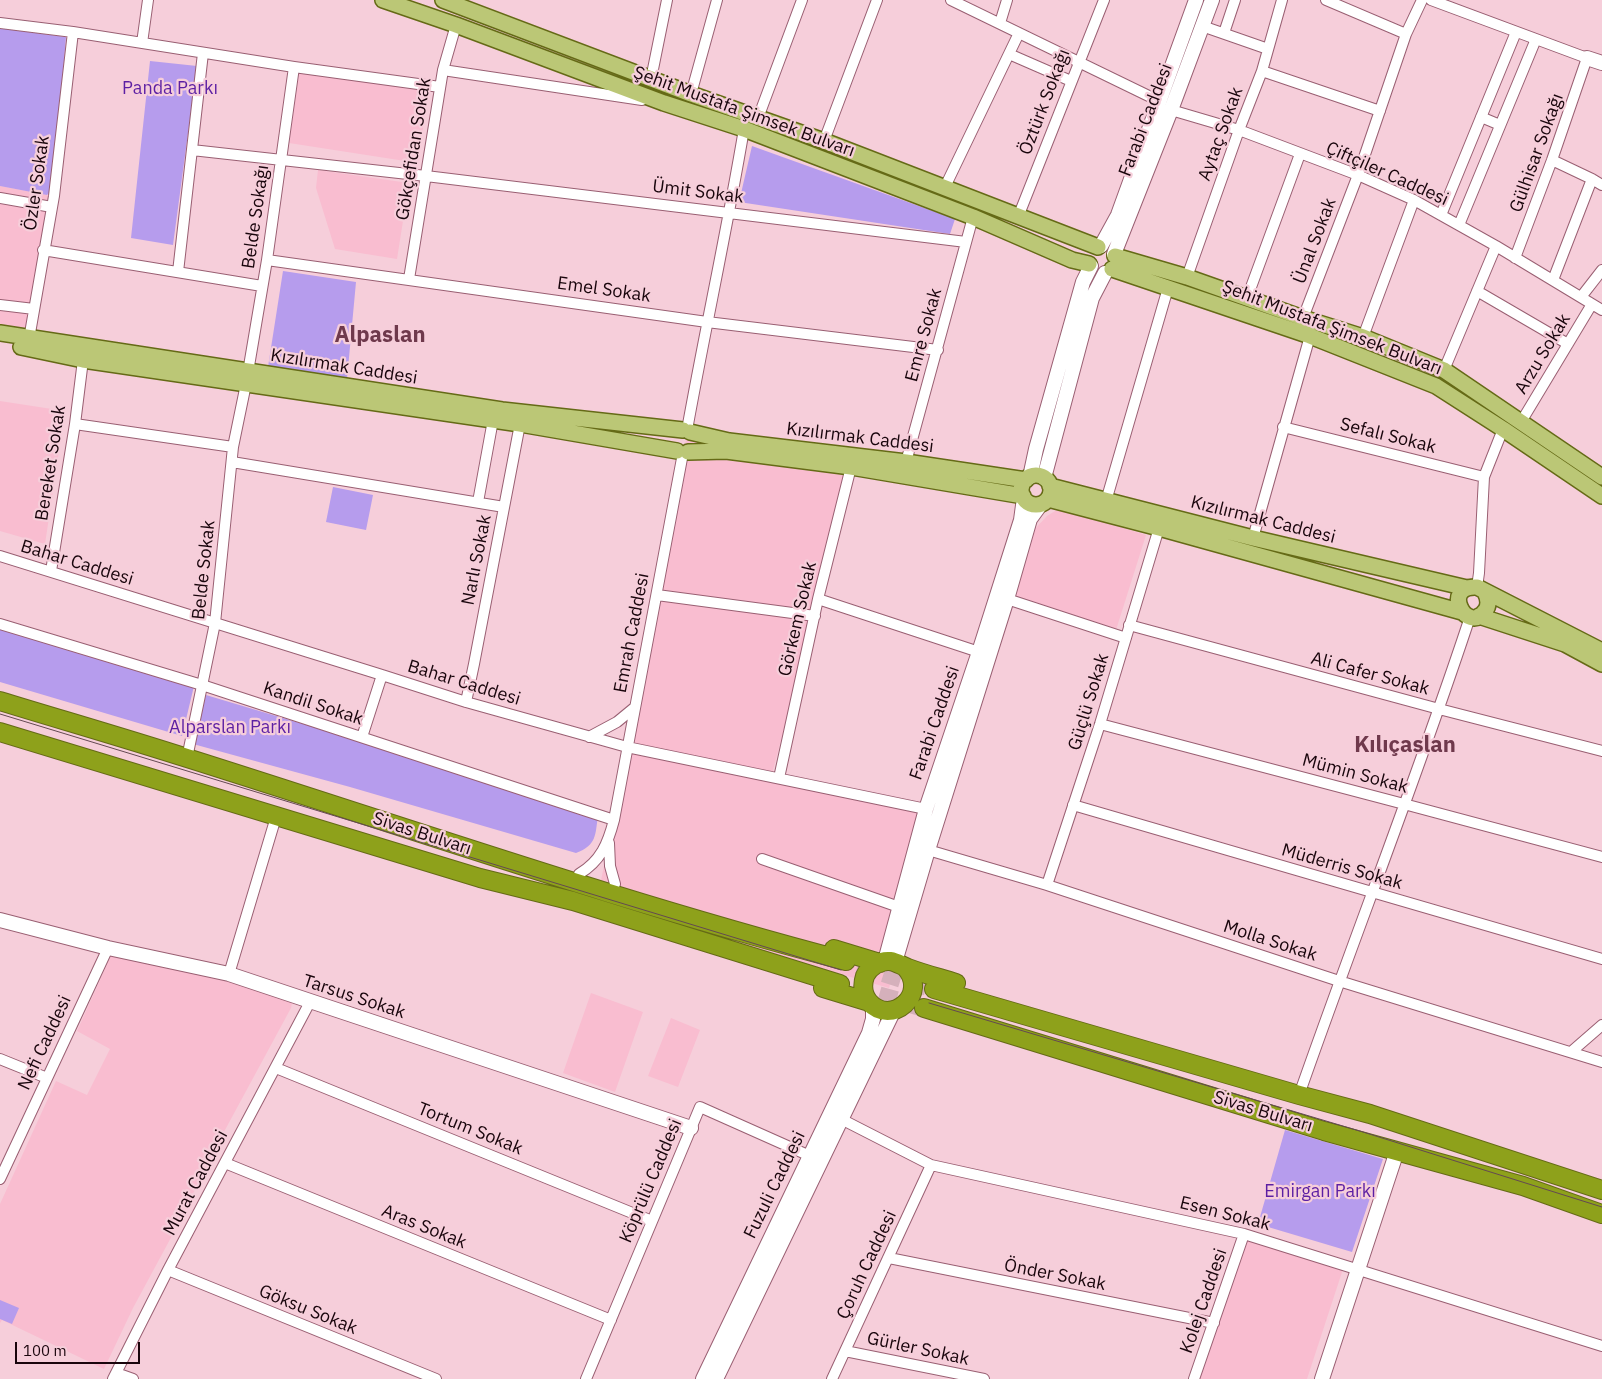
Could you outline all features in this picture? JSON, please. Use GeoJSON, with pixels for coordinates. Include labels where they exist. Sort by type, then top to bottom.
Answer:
{"type":"FeatureCollection","features":[{"type":"Feature","properties":{"kind":"highway","name":"Sivas Bulvarı"},"geometry":{"type":"LineString","coordinates":[[0,700],[187,758],[473,851],[753,937],[846,961]]}},
{"type":"Feature","properties":{"kind":"highway","name":"Sivas Bulvarı"},"geometry":{"type":"LineString","coordinates":[[0,732],[480,878],[573,901],[840,984]]}},
{"type":"Feature","properties":{"kind":"highway"},"geometry":{"type":"LineString","coordinates":[[473,851],[579,874],[891,963],[1215,1063],[1299,1095]]}},
{"type":"Feature","properties":{"kind":"highway"},"geometry":{"type":"LineString","coordinates":[[480,878],[571,910],[871,1004],[883,1010],[897,1009],[1162,1089],[1252,1108]]}},
{"type":"Feature","properties":{"kind":"highway"},"geometry":{"type":"LineString","coordinates":[[871,1004],[864,993],[865,977],[871,968],[891,963],[911,976],[913,987],[908,1002],[897,1009]]}},
{"type":"Feature","properties":{"kind":"highway","name":"Sivas Bulvarı"},"geometry":{"type":"LineString","coordinates":[[934,989],[1370,1114],[1602,1190]]}},
{"type":"Feature","properties":{"kind":"highway","name":"Sivas Bulvarı"},"geometry":{"type":"LineString","coordinates":[[924,1008],[1324,1131],[1523,1186],[1602,1214]]}},
{"type":"Feature","properties":{"kind":"highway"},"geometry":{"type":"LineString","coordinates":[[1478,1149],[1536,1161],[1602,1181]]}},
{"type":"Feature","properties":{"kind":"highway"},"geometry":{"type":"LineString","coordinates":[[1469,1172],[1602,1221]]}},
{"type":"Feature","properties":{"kind":"main road","name":"Şehit Mustafa Şimsek Bulvarı"},"geometry":{"type":"LineString","coordinates":[[383,0],[456,25],[664,103],[744,129],[973,217],[1072,260],[1090,265],[1097,272],[1108,257]]}},
{"type":"Feature","properties":{"kind":"main road","name":"Şehit Mustafa Şimsek Bulvarı"},"geometry":{"type":"LineString","coordinates":[[444,0],[691,94],[824,141],[944,189],[1018,216],[1108,257],[1168,288],[1310,336],[1436,386],[1602,496]]}},
{"type":"Feature","properties":{"kind":"main road"},"geometry":{"type":"LineString","coordinates":[[1090,265],[1090,253],[1108,257]]}},
{"type":"Feature","properties":{"kind":"main road","name":"Şehit Mustafa Şimsek Bulvarı"},"geometry":{"type":"LineString","coordinates":[[1108,257],[1187,278],[1363,337],[1444,370],[1602,477]]}},
{"type":"Feature","properties":{"kind":"main road","name":"Kızılırmak Caddesi"},"geometry":{"type":"LineString","coordinates":[[0,333],[247,378],[683,452],[726,451],[851,467],[1024,497]]}},
{"type":"Feature","properties":{"kind":"main road","name":"Kızılırmak Caddesi"},"geometry":{"type":"LineString","coordinates":[[0,343],[83,360],[687,431],[729,441],[906,462],[1040,487],[1476,589],[1602,651]]}},
{"type":"Feature","properties":{"kind":"main road"},"geometry":{"type":"LineString","coordinates":[[683,452],[674,446],[674,439],[678,432],[687,431]]}},
{"type":"Feature","properties":{"kind":"main road"},"geometry":{"type":"LineString","coordinates":[[1024,497],[1022,487],[1040,487]]}},
{"type":"Feature","properties":{"kind":"main road","name":"Kızılırmak Caddesi"},"geometry":{"type":"LineString","coordinates":[[1040,487],[1159,528],[1470,615],[1565,644],[1602,664]]}},
{"type":"Feature","properties":{"kind":"main road"},"geometry":{"type":"LineString","coordinates":[[1476,589],[1488,601],[1488,606],[1486,610],[1470,615],[1458,603],[1458,598],[1463,590],[1476,589]]}},
{"type":"Feature","properties":{"kind":"street"},"geometry":{"type":"LineString","coordinates":[[142,43],[148,0]]}},
{"type":"Feature","properties":{"kind":"street"},"geometry":{"type":"LineString","coordinates":[[652,79],[667,0]]}},
{"type":"Feature","properties":{"kind":"street"},"geometry":{"type":"LineString","coordinates":[[691,94],[717,0]]}},
{"type":"Feature","properties":{"kind":"street"},"geometry":{"type":"LineString","coordinates":[[758,118],[802,0]]}},
{"type":"Feature","properties":{"kind":"street"},"geometry":{"type":"LineString","coordinates":[[824,141],[877,0]]}},
{"type":"Feature","properties":{"kind":"street"},"geometry":{"type":"LineString","coordinates":[[951,0],[1159,101]]}},
{"type":"Feature","properties":{"kind":"street"},"geometry":{"type":"LineString","coordinates":[[1000,23],[1007,0]]}},
{"type":"Feature","properties":{"kind":"street","name":"Öztürk Sokağı"},"geometry":{"type":"LineString","coordinates":[[1018,216],[1104,0]]}},
{"type":"Feature","properties":{"kind":"street","name":"Farabi Caddesi"},"geometry":{"type":"LineString","coordinates":[[1108,257],[1118,214],[1196,0]]}},
{"type":"Feature","properties":{"kind":"street","name":"Farabi Caddesi"},"geometry":{"type":"LineString","coordinates":[[891,963],[1007,599],[1092,298],[1171,110],[1212,0]]}},
{"type":"Feature","properties":{"kind":"street"},"geometry":{"type":"LineString","coordinates":[[1224,33],[1235,0]]}},
{"type":"Feature","properties":{"kind":"street","name":"Aytaç Sokak"},"geometry":{"type":"LineString","coordinates":[[1187,278],[1239,130],[1262,71],[1282,0]]}},
{"type":"Feature","properties":{"kind":"street"},"geometry":{"type":"LineString","coordinates":[[1326,0],[1406,34]]}},
{"type":"Feature","properties":{"kind":"street","name":"Ünal Sokak"},"geometry":{"type":"LineString","coordinates":[[1303,318],[1358,175],[1406,34],[1422,0]]}},
{"type":"Feature","properties":{"kind":"street"},"geometry":{"type":"LineString","coordinates":[[1431,0],[1602,63]]}},
{"type":"Feature","properties":{"kind":"street"},"geometry":{"type":"LineString","coordinates":[[0,22],[294,67],[440,87]]}},
{"type":"Feature","properties":{"kind":"street","name":"Gökçefidan Sokak"},"geometry":{"type":"LineString","coordinates":[[409,279],[443,70],[456,25]]}},
{"type":"Feature","properties":{"kind":"street"},"geometry":{"type":"LineString","coordinates":[[1202,26],[1268,49]]}},
{"type":"Feature","properties":{"kind":"street","name":"Özler Sokak"},"geometry":{"type":"LineString","coordinates":[[29,339],[52,207],[73,32]]}},
{"type":"Feature","properties":{"kind":"street"},"geometry":{"type":"LineString","coordinates":[[1441,215],[1516,32]]}},
{"type":"Feature","properties":{"kind":"street"},"geometry":{"type":"LineString","coordinates":[[944,189],[1019,33]]}},
{"type":"Feature","properties":{"kind":"street"},"geometry":{"type":"LineString","coordinates":[[1459,226],[1536,39]]}},
{"type":"Feature","properties":{"kind":"street"},"geometry":{"type":"LineString","coordinates":[[178,272],[203,53]]}},
{"type":"Feature","properties":{"kind":"street"},"geometry":{"type":"LineString","coordinates":[[1009,54],[1071,81]]}},
{"type":"Feature","properties":{"kind":"street","name":"Gülhisar Sokağı"},"geometry":{"type":"LineString","coordinates":[[1515,258],[1552,160],[1587,58]]}},
{"type":"Feature","properties":{"kind":"street","name":"Belde Sokağı"},"geometry":{"type":"LineString","coordinates":[[247,378],[267,260],[294,67]]}},
{"type":"Feature","properties":{"kind":"street"},"geometry":{"type":"LineString","coordinates":[[443,70],[664,103]]}},
{"type":"Feature","properties":{"kind":"street"},"geometry":{"type":"LineString","coordinates":[[1262,71],[1380,111]]}},
{"type":"Feature","properties":{"kind":"street","name":"Çiftçiler Caddesi"},"geometry":{"type":"LineString","coordinates":[[1171,110],[1239,130],[1358,175],[1414,200],[1496,246],[1602,310]]}},
{"type":"Feature","properties":{"kind":"street"},"geometry":{"type":"LineString","coordinates":[[1481,117],[1500,125]]}},
{"type":"Feature","properties":{"kind":"street"},"geometry":{"type":"LineString","coordinates":[[687,431],[730,212],[744,129]]}},
{"type":"Feature","properties":{"kind":"street","name":"Ümit Sokak"},"geometry":{"type":"LineString","coordinates":[[192,150],[730,212],[966,242]]}},
{"type":"Feature","properties":{"kind":"street"},"geometry":{"type":"LineString","coordinates":[[1247,298],[1300,154]]}},
{"type":"Feature","properties":{"kind":"street"},"geometry":{"type":"LineString","coordinates":[[1552,160],[1602,185]]}},
{"type":"Feature","properties":{"kind":"street"},"geometry":{"type":"LineString","coordinates":[[1553,280],[1592,179]]}},
{"type":"Feature","properties":{"kind":"street"},"geometry":{"type":"LineString","coordinates":[[0,198],[52,207]]}},
{"type":"Feature","properties":{"kind":"street"},"geometry":{"type":"LineString","coordinates":[[1363,337],[1414,200]]}},
{"type":"Feature","properties":{"kind":"street","name":"Emre Sokak"},"geometry":{"type":"LineString","coordinates":[[906,462],[973,217]]}},
{"type":"Feature","properties":{"kind":"street"},"geometry":{"type":"LineString","coordinates":[[1444,370],[1496,246]]}},
{"type":"Feature","properties":{"kind":"street"},"geometry":{"type":"LineString","coordinates":[[44,250],[262,286]]}},
{"type":"Feature","properties":{"kind":"street","name":"Emel Sokak"},"geometry":{"type":"LineString","coordinates":[[267,260],[707,322],[938,350]]}},
{"type":"Feature","properties":{"kind":"street","name":"Farabi Caddesi"},"geometry":{"type":"LineString","coordinates":[[1040,487],[1036,449],[1083,282],[1090,265]]}},
{"type":"Feature","properties":{"kind":"street"},"geometry":{"type":"LineString","coordinates":[[1581,297],[1602,270]]}},
{"type":"Feature","properties":{"kind":"street"},"geometry":{"type":"LineString","coordinates":[[1106,501],[1168,288]]}},
{"type":"Feature","properties":{"kind":"street"},"geometry":{"type":"LineString","coordinates":[[1477,291],[1568,344]]}},
{"type":"Feature","properties":{"kind":"street","name":"Arzu Sokak"},"geometry":{"type":"LineString","coordinates":[[1522,422],[1592,304]]}},
{"type":"Feature","properties":{"kind":"street"},"geometry":{"type":"LineString","coordinates":[[0,305],[34,309]]}},
{"type":"Feature","properties":{"kind":"street"},"geometry":{"type":"LineString","coordinates":[[1253,538],[1310,336]]}},
{"type":"Feature","properties":{"kind":"street","name":"Bereket Sokak"},"geometry":{"type":"LineString","coordinates":[[50,571],[83,360]]}},
{"type":"Feature","properties":{"kind":"street","name":"Belde Sokak"},"geometry":{"type":"LineString","coordinates":[[187,758],[215,623],[232,462],[247,378]]}},
{"type":"Feature","properties":{"kind":"street"},"geometry":{"type":"LineString","coordinates":[[478,502],[493,420]]}},
{"type":"Feature","properties":{"kind":"street"},"geometry":{"type":"LineString","coordinates":[[74,424],[234,447]]}},
{"type":"Feature","properties":{"kind":"street","name":"Narlı Sokak"},"geometry":{"type":"LineString","coordinates":[[466,702],[520,424]]}},
{"type":"Feature","properties":{"kind":"street","name":"Sefalı Sokak"},"geometry":{"type":"LineString","coordinates":[[1283,427],[1484,477]]}},
{"type":"Feature","properties":{"kind":"street"},"geometry":{"type":"LineString","coordinates":[[1476,589],[1479,573],[1484,477],[1503,429]]}},
{"type":"Feature","properties":{"kind":"street","name":"Emrah Caddesi"},"geometry":{"type":"LineString","coordinates":[[609,839],[683,452]]}},
{"type":"Feature","properties":{"kind":"street"},"geometry":{"type":"LineString","coordinates":[[232,462],[504,507]]}},
{"type":"Feature","properties":{"kind":"street","name":"Görkem Sokak"},"geometry":{"type":"LineString","coordinates":[[779,778],[818,600],[851,467]]}},
{"type":"Feature","properties":{"kind":"street","name":"Farabi Caddesi"},"geometry":{"type":"LineString","coordinates":[[891,963],[899,907],[926,809],[1021,520],[1024,497]]}},
{"type":"Feature","properties":{"kind":"street","name":"Güçlü Sokak"},"geometry":{"type":"LineString","coordinates":[[1048,885],[1100,724],[1159,528]]}},
{"type":"Feature","properties":{"kind":"street","name":"Bahar Caddesi"},"geometry":{"type":"LineString","coordinates":[[0,556],[466,702],[589,737],[626,747],[926,809]]}},
{"type":"Feature","properties":{"kind":"street"},"geometry":{"type":"LineString","coordinates":[[657,595],[815,616]]}},
{"type":"Feature","properties":{"kind":"street"},"geometry":{"type":"LineString","coordinates":[[1007,599],[1126,638]]}},
{"type":"Feature","properties":{"kind":"street"},"geometry":{"type":"LineString","coordinates":[[818,600],[979,652]]}},
{"type":"Feature","properties":{"kind":"street"},"geometry":{"type":"LineString","coordinates":[[1299,1095],[1339,980],[1439,709],[1470,615]]}},
{"type":"Feature","properties":{"kind":"street","name":"Kandil Sokak"},"geometry":{"type":"LineString","coordinates":[[0,624],[202,685],[614,820]]}},
{"type":"Feature","properties":{"kind":"street","name":"Ali Cafer Sokak"},"geometry":{"type":"LineString","coordinates":[[1130,625],[1602,751]]}},
{"type":"Feature","properties":{"kind":"street"},"geometry":{"type":"LineString","coordinates":[[362,737],[382,675]]}},
{"type":"Feature","properties":{"kind":"street"},"geometry":{"type":"LineString","coordinates":[[589,737],[618,722],[634,707]]}},
{"type":"Feature","properties":{"kind":"street","name":"Mümin Sokak"},"geometry":{"type":"LineString","coordinates":[[1100,724],[1602,857]]}},
{"type":"Feature","properties":{"kind":"street","name":"Müderris Sokak"},"geometry":{"type":"LineString","coordinates":[[1073,805],[1602,959]]}},
{"type":"Feature","properties":{"kind":"street"},"geometry":{"type":"LineString","coordinates":[[230,974],[276,817]]}},
{"type":"Feature","properties":{"kind":"street"},"geometry":{"type":"LineString","coordinates":[[579,874],[600,857],[609,839]]}},
{"type":"Feature","properties":{"kind":"street"},"geometry":{"type":"LineString","coordinates":[[609,839],[610,866],[615,884]]}},
{"type":"Feature","properties":{"kind":"street","name":"Molla Sokak"},"geometry":{"type":"LineString","coordinates":[[928,850],[1048,885],[1339,980],[1602,1062]]}},
{"type":"Feature","properties":{"kind":"street"},"geometry":{"type":"LineString","coordinates":[[762,859],[899,907]]}},
{"type":"Feature","properties":{"kind":"street","name":"Tarsus Sokak"},"geometry":{"type":"LineString","coordinates":[[0,920],[108,948],[230,974],[691,1128]]}},
{"type":"Feature","properties":{"kind":"street","name":"Nefi Caddesi"},"geometry":{"type":"LineString","coordinates":[[0,1179],[108,948]]}},
{"type":"Feature","properties":{"kind":"street","name":"Murat Caddesi"},"geometry":{"type":"LineString","coordinates":[[115,1376],[168,1270],[310,1002]]}},
{"type":"Feature","properties":{"kind":"street","name":"Fuzuli Caddesi"},"geometry":{"type":"LineString","coordinates":[[703,1379],[869,1033],[873,1019],[871,1004]]}},
{"type":"Feature","properties":{"kind":"street","name":"Fuzuli Caddesi"},"geometry":{"type":"LineString","coordinates":[[716,1379],[841,1119],[897,1009]]}},
{"type":"Feature","properties":{"kind":"street"},"geometry":{"type":"LineString","coordinates":[[1571,1052],[1602,1025]]}},
{"type":"Feature","properties":{"kind":"street"},"geometry":{"type":"LineString","coordinates":[[0,1059],[46,1078]]}},
{"type":"Feature","properties":{"kind":"street","name":"Tortum Sokak"},"geometry":{"type":"LineString","coordinates":[[276,1068],[652,1221]]}},
{"type":"Feature","properties":{"kind":"street","name":"Köprülü Caddesi"},"geometry":{"type":"LineString","coordinates":[[586,1379],[700,1106],[810,1156]]}},
{"type":"Feature","properties":{"kind":"street","name":"Esen Sokak"},"geometry":{"type":"LineString","coordinates":[[841,1119],[931,1165],[1244,1234],[1602,1346]]}},
{"type":"Feature","properties":{"kind":"street"},"geometry":{"type":"LineString","coordinates":[[1323,1379],[1397,1151]]}},
{"type":"Feature","properties":{"kind":"street","name":"Aras Sokak"},"geometry":{"type":"LineString","coordinates":[[225,1163],[610,1320]]}},
{"type":"Feature","properties":{"kind":"street","name":"Çoruh Caddesi"},"geometry":{"type":"LineString","coordinates":[[832,1379],[931,1165]]}},
{"type":"Feature","properties":{"kind":"street","name":"Kolej Caddesi"},"geometry":{"type":"LineString","coordinates":[[1194,1379],[1244,1234]]}},
{"type":"Feature","properties":{"kind":"street","name":"Önder Sokak"},"geometry":{"type":"LineString","coordinates":[[889,1258],[1214,1323]]}},
{"type":"Feature","properties":{"kind":"street","name":"Göksu Sokak"},"geometry":{"type":"LineString","coordinates":[[168,1270],[436,1379]]}},
{"type":"Feature","properties":{"kind":"street","name":"Gürler Sokak"},"geometry":{"type":"LineString","coordinates":[[845,1351],[984,1379]]}},
{"type":"Feature","properties":{"kind":"street"},"geometry":{"type":"LineString","coordinates":[[115,1376],[132,1379]]}},
{"type":"Feature","properties":{"kind":"shaded area"},"geometry":{"type":"Polygon","coordinates":[[[300,68],[429,87],[418,163],[289,143],[300,68]]]}},
{"type":"Feature","properties":{"kind":"shaded area"},"geometry":{"type":"Polygon","coordinates":[[[318,170],[409,183],[397,259],[335,249],[316,188],[318,170]]]}},
{"type":"Feature","properties":{"kind":"shaded area"},"geometry":{"type":"Polygon","coordinates":[[[0,186],[59,197],[31,334],[0,331],[0,186]]]}},
{"type":"Feature","properties":{"kind":"shaded area"},"geometry":{"type":"Polygon","coordinates":[[[0,401],[65,411],[45,544],[0,531],[0,401]]]}},
{"type":"Feature","properties":{"kind":"shaded area"},"geometry":{"type":"Polygon","coordinates":[[[686,440],[855,461],[772,774],[941,813],[889,988],[596,904],[630,742],[686,440]]]}},
{"type":"Feature","properties":{"kind":"shaded area"},"geometry":{"type":"Polygon","coordinates":[[[1063,509],[1146,535],[1116,630],[1016,598],[1032,532],[1047,516],[1063,509]]]}},
{"type":"Feature","properties":{"kind":"shaded area"},"geometry":{"type":"Polygon","coordinates":[[[114,949],[289,996],[292,1003],[212,1154],[104,1369],[2,1320],[0,1323],[0,1204],[56,1081],[87,1095],[110,1049],[77,1031],[114,949]]]}},
{"type":"Feature","properties":{"kind":"shaded area"},"geometry":{"type":"Polygon","coordinates":[[[591,993],[643,1012],[615,1092],[563,1073],[591,993]]]}},
{"type":"Feature","properties":{"kind":"shaded area"},"geometry":{"type":"Polygon","coordinates":[[[671,1018],[700,1030],[678,1087],[648,1076],[671,1018]]]}},
{"type":"Feature","properties":{"kind":"shaded area"},"geometry":{"type":"Polygon","coordinates":[[[1246,1237],[1343,1269],[1307,1379],[1199,1379],[1246,1237]]]}},
{"type":"Feature","properties":{"kind":"green space"},"geometry":{"type":"Polygon","coordinates":[[[0,28],[66,37],[57,145],[51,191],[47,195],[0,186],[0,28]]]}},
{"type":"Feature","properties":{"kind":"green space","name":"Panda Parkı"},"geometry":{"type":"Polygon","coordinates":[[[150,61],[197,66],[173,245],[131,238],[150,61]]]}},
{"type":"Feature","properties":{"kind":"green space"},"geometry":{"type":"Polygon","coordinates":[[[752,146],[955,219],[950,234],[739,202],[752,146]]]}},
{"type":"Feature","properties":{"kind":"green space"},"geometry":{"type":"Polygon","coordinates":[[[283,271],[356,282],[347,379],[268,367],[283,271]]]}},
{"type":"Feature","properties":{"kind":"green space"},"geometry":{"type":"Polygon","coordinates":[[[333,487],[373,495],[366,530],[326,522],[333,487]]]}},
{"type":"Feature","properties":{"kind":"green space","name":"Alparslan Parkı"},"geometry":{"type":"Polygon","coordinates":[[[0,629],[194,686],[182,736],[0,682],[0,629]]]}},
{"type":"Feature","properties":{"kind":"green space","name":"Alparslan Parkı"},"geometry":{"type":"Polygon","coordinates":[[[206,695],[450,768],[598,816],[594,839],[588,847],[576,853],[350,787],[193,744],[206,695]]]}},
{"type":"Feature","properties":{"kind":"green space","name":"Emirgan Parkı"},"geometry":{"type":"Polygon","coordinates":[[[1285,1130],[1383,1159],[1352,1252],[1258,1224],[1285,1130]]]}},
{"type":"Feature","properties":{"kind":"green space"},"geometry":{"type":"Polygon","coordinates":[[[0,1300],[19,1308],[12,1324],[0,1319],[0,1300]]]}},
{"type":"Feature","properties":{"kind":"tunnel"},"geometry":{"type":"LineString","coordinates":[[858,965],[934,989]]}},
{"type":"Feature","properties":{"kind":"tunnel"},"geometry":{"type":"LineString","coordinates":[[853,988],[924,1008]]}},
{"type":"Feature","properties":{"kind":"tram line"},"geometry":{"type":"LineString","coordinates":[[0,714],[841,970]]}},
{"type":"Feature","properties":{"kind":"tram line"},"geometry":{"type":"LineString","coordinates":[[929,1003],[1363,1132],[1602,1207]]}},
{"type":"Feature","properties":{"kind":"district","name":"Alpaslan"},"geometry":{"type":"Point","coordinates":[380,336]}},
{"type":"Feature","properties":{"kind":"district","name":"Kılıçaslan"},"geometry":{"type":"Point","coordinates":[1405,746]}}]}
